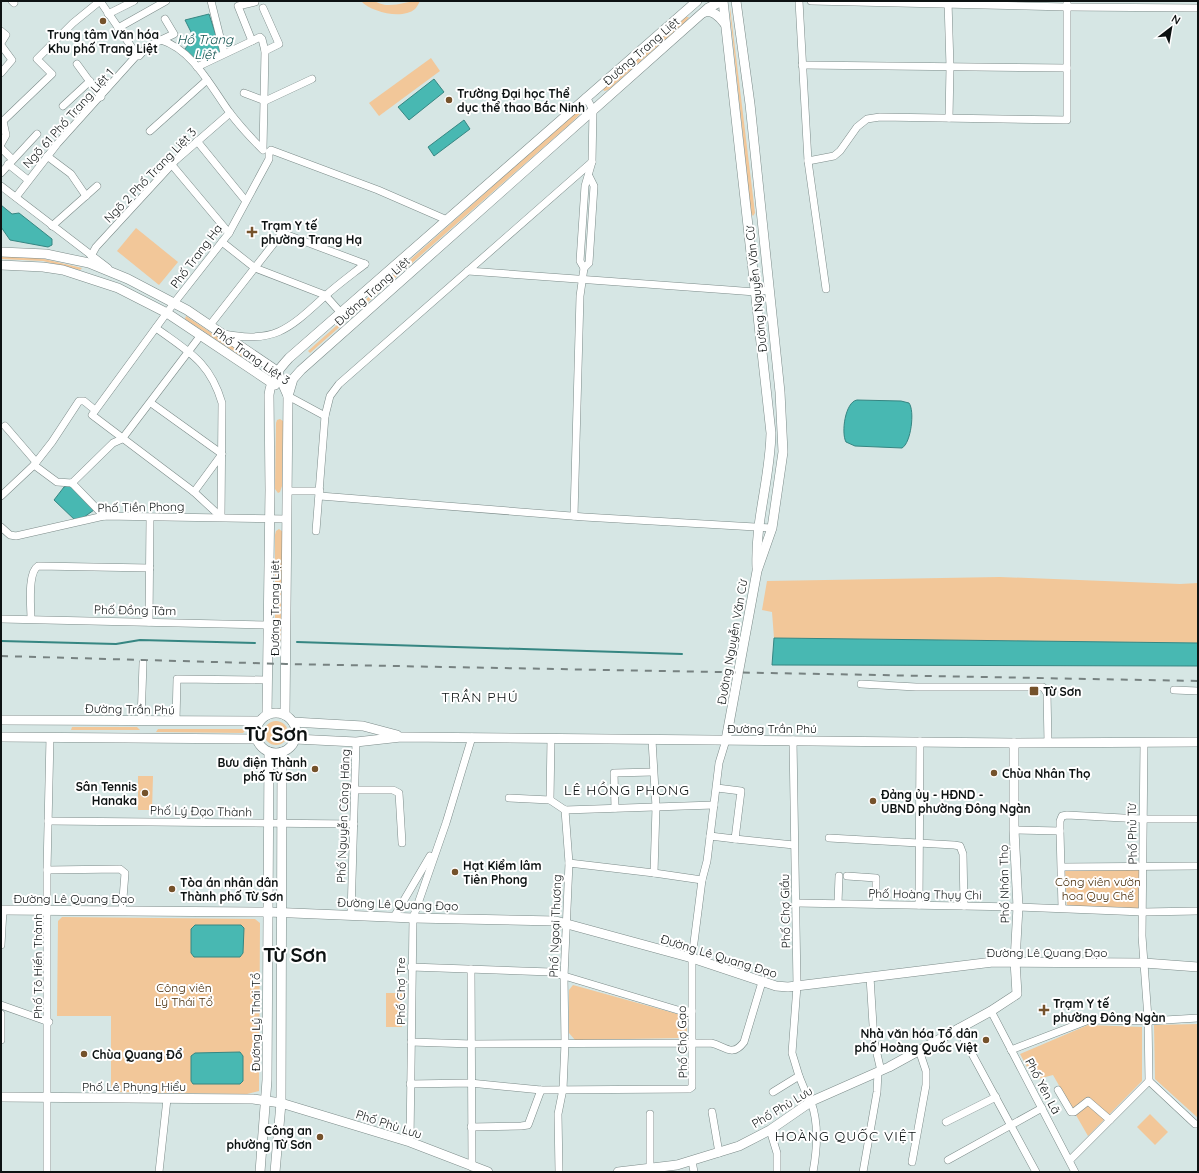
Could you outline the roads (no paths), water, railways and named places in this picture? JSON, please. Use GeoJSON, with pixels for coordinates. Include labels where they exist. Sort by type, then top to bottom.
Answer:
{"type":"FeatureCollection","features":[{"type":"Feature","properties":{"kind":"main road","name":"Đường Trang Liệt"},"geometry":{"type":"LineString","coordinates":[[267,715],[269,395],[271,382],[277,371],[289,358],[697,1]]}},
{"type":"Feature","properties":{"kind":"main road","name":"Đường Trang Liệt"},"geometry":{"type":"LineString","coordinates":[[285,715],[288,396],[293,379],[301,370],[711,5],[722,1]]}},
{"type":"Feature","properties":{"kind":"main road","name":"Đường Nguyễn Văn Cừ"},"geometry":{"type":"LineString","coordinates":[[722,1],[772,433],[770,457],[756,544],[757,571]]}},
{"type":"Feature","properties":{"kind":"main road","name":"Đường Nguyễn Văn Cừ"},"geometry":{"type":"LineString","coordinates":[[726,740],[757,571],[772,528],[783,452],[783,428],[761,224],[750,104],[736,1]]}},
{"type":"Feature","properties":{"kind":"main road"},"geometry":{"type":"LineString","coordinates":[[702,13],[708,11],[712,12],[720,17],[725,24]]}},
{"type":"Feature","properties":{"kind":"main road"},"geometry":{"type":"LineString","coordinates":[[748,226],[761,224]]}},
{"type":"Feature","properties":{"kind":"main road","name":"Phố Trang Liệt 3"},"geometry":{"type":"LineString","coordinates":[[1,252],[46,254],[67,258],[90,259],[114,273],[174,303],[210,325],[277,371],[288,396]]}},
{"type":"Feature","properties":{"kind":"main road"},"geometry":{"type":"LineString","coordinates":[[86,276],[90,259]]}},
{"type":"Feature","properties":{"kind":"main road","name":"Phố Trang Liệt 3"},"geometry":{"type":"LineString","coordinates":[[1,265],[43,266],[86,276],[140,297],[167,312],[271,382],[288,396]]}},
{"type":"Feature","properties":{"kind":"main road"},"geometry":{"type":"LineString","coordinates":[[276,713],[285,715],[294,722],[296,731],[295,740],[290,748],[282,752],[270,752],[261,747],[256,738],[256,730],[260,721],[267,715],[276,713]]}},
{"type":"Feature","properties":{"kind":"main road","name":"Đường Trần Phú"},"geometry":{"type":"LineString","coordinates":[[1,720],[260,721]]}},
{"type":"Feature","properties":{"kind":"main road"},"geometry":{"type":"LineString","coordinates":[[50,720],[50,737]]}},
{"type":"Feature","properties":{"kind":"main road"},"geometry":{"type":"LineString","coordinates":[[144,721],[147,738]]}},
{"type":"Feature","properties":{"kind":"main road","name":"Đường Trần Phú"},"geometry":{"type":"LineString","coordinates":[[294,722],[357,726],[372,728],[401,736]]}},
{"type":"Feature","properties":{"kind":"main road"},"geometry":{"type":"LineString","coordinates":[[356,742],[357,726]]}},
{"type":"Feature","properties":{"kind":"main road"},"geometry":{"type":"LineString","coordinates":[[371,740],[372,728]]}},
{"type":"Feature","properties":{"kind":"main road","name":"Đường Trần Phú"},"geometry":{"type":"LineString","coordinates":[[295,740],[356,742],[401,736],[652,740],[920,741],[1014,744],[1198,742]]}},
{"type":"Feature","properties":{"kind":"main road"},"geometry":{"type":"LineString","coordinates":[[1,738],[256,738]]}},
{"type":"Feature","properties":{"kind":"main road","name":"Phố Nhân Thọ"},"geometry":{"type":"LineString","coordinates":[[991,1011],[1017,994],[1015,961],[1018,907],[1014,830],[1014,744]]}},
{"type":"Feature","properties":{"kind":"main road","name":"Đường Lý Thái Tổ"},"geometry":{"type":"LineString","coordinates":[[260,1172],[266,1100],[270,752]]}},
{"type":"Feature","properties":{"kind":"main road"},"geometry":{"type":"LineString","coordinates":[[275,1172],[281,1103],[283,823],[282,752]]}},
{"type":"Feature","properties":{"kind":"main road","name":"Đường Lê Quang Đạo"},"geometry":{"type":"LineString","coordinates":[[2,910],[282,912],[412,918],[536,919],[566,923],[579,928],[692,958],[776,986],[797,986],[993,962],[1015,961],[1144,963],[1198,967]]}},
{"type":"Feature","properties":{"kind":"main road"},"geometry":{"type":"LineString","coordinates":[[268,1001],[282,1001]]}},
{"type":"Feature","properties":{"kind":"main road","name":"Phố Phù Lưu"},"geometry":{"type":"LineString","coordinates":[[618,1172],[650,1169],[692,1161],[738,1146],[770,1130],[811,1102],[879,1072],[991,1011]]}},
{"type":"Feature","properties":{"kind":"main road","name":"Phố Lê Phụng Hiểu"},"geometry":{"type":"LineString","coordinates":[[1,1097],[266,1100],[281,1103]]}},
{"type":"Feature","properties":{"kind":"main road","name":"Phố Phù Lưu"},"geometry":{"type":"LineString","coordinates":[[281,1103],[410,1142],[488,1172]]}},
{"type":"Feature","properties":{"kind":"street"},"geometry":{"type":"LineString","coordinates":[[1,144],[6,135],[3,121],[52,74],[37,59],[73,23],[100,1],[137,55]]}},
{"type":"Feature","properties":{"kind":"street"},"geometry":{"type":"LineString","coordinates":[[108,14],[134,1]]}},
{"type":"Feature","properties":{"kind":"street"},"geometry":{"type":"LineString","coordinates":[[118,28],[166,1]]}},
{"type":"Feature","properties":{"kind":"street"},"geometry":{"type":"LineString","coordinates":[[211,1],[224,53]]}},
{"type":"Feature","properties":{"kind":"street"},"geometry":{"type":"LineString","coordinates":[[798,1],[808,161],[826,289]]}},
{"type":"Feature","properties":{"kind":"street"},"geometry":{"type":"LineString","coordinates":[[811,1],[1067,4],[1198,8]]}},
{"type":"Feature","properties":{"kind":"street"},"geometry":{"type":"LineString","coordinates":[[252,41],[238,6],[255,2]]}},
{"type":"Feature","properties":{"kind":"street"},"geometry":{"type":"LineString","coordinates":[[948,3],[950,66],[949,118]]}},
{"type":"Feature","properties":{"kind":"street"},"geometry":{"type":"LineString","coordinates":[[808,161],[834,156],[840,151],[857,127],[868,119],[880,117],[1067,120],[1067,4]]}},
{"type":"Feature","properties":{"kind":"street"},"geometry":{"type":"LineString","coordinates":[[197,67],[224,53],[260,38],[265,51],[279,44],[263,8]]}},
{"type":"Feature","properties":{"kind":"street","name":"Ngõ 61 Phố Trang Liệt 1"},"geometry":{"type":"LineString","coordinates":[[16,197],[47,156],[137,55],[139,56],[147,47],[174,34],[165,19]]}},
{"type":"Feature","properties":{"kind":"street"},"geometry":{"type":"LineString","coordinates":[[1,31],[6,35],[1,44],[12,60],[1,73]]}},
{"type":"Feature","properties":{"kind":"street"},"geometry":{"type":"LineString","coordinates":[[161,40],[169,43],[197,67],[230,113],[252,139],[267,149],[378,190],[446,220]]}},
{"type":"Feature","properties":{"kind":"street","name":"Phố Trang Hạ"},"geometry":{"type":"LineString","coordinates":[[95,410],[167,312],[229,233],[245,200],[269,159],[267,149],[262,143],[265,131],[265,51]]}},
{"type":"Feature","properties":{"kind":"street"},"geometry":{"type":"LineString","coordinates":[[77,64],[101,96]]}},
{"type":"Feature","properties":{"kind":"street"},"geometry":{"type":"LineString","coordinates":[[802,65],[1067,68]]}},
{"type":"Feature","properties":{"kind":"street"},"geometry":{"type":"LineString","coordinates":[[150,131],[207,80]]}},
{"type":"Feature","properties":{"kind":"street"},"geometry":{"type":"LineString","coordinates":[[244,93],[265,101],[312,80]]}},
{"type":"Feature","properties":{"kind":"street"},"geometry":{"type":"LineString","coordinates":[[63,106],[90,81]]}},
{"type":"Feature","properties":{"kind":"street"},"geometry":{"type":"LineString","coordinates":[[574,516],[580,296],[584,268],[580,261],[585,186],[592,162],[593,110],[586,97]]}},
{"type":"Feature","properties":{"kind":"street","name":"Ngõ 2 Phố Trang Liệt 3"},"geometry":{"type":"LineString","coordinates":[[90,259],[96,247],[172,165],[230,113]]}},
{"type":"Feature","properties":{"kind":"street"},"geometry":{"type":"LineString","coordinates":[[1,173],[37,134]]}},
{"type":"Feature","properties":{"kind":"street"},"geometry":{"type":"LineString","coordinates":[[197,141],[245,200]]}},
{"type":"Feature","properties":{"kind":"street"},"geometry":{"type":"LineString","coordinates":[[1,148],[10,162],[28,180]]}},
{"type":"Feature","properties":{"kind":"street"},"geometry":{"type":"LineString","coordinates":[[47,156],[71,174],[86,196]]}},
{"type":"Feature","properties":{"kind":"street"},"geometry":{"type":"LineString","coordinates":[[316,531],[326,416],[330,396],[339,384],[592,162]]}},
{"type":"Feature","properties":{"kind":"street"},"geometry":{"type":"LineString","coordinates":[[172,165],[229,233]]}},
{"type":"Feature","properties":{"kind":"street","name":"Phố Trang Liệt 3"},"geometry":{"type":"LineString","coordinates":[[1,186],[74,243],[90,259]]}},
{"type":"Feature","properties":{"kind":"street"},"geometry":{"type":"LineString","coordinates":[[52,226],[97,186]]}},
{"type":"Feature","properties":{"kind":"street"},"geometry":{"type":"LineString","coordinates":[[210,325],[282,233],[365,264],[325,295],[302,318],[282,332],[259,336],[234,336],[222,334]]}},
{"type":"Feature","properties":{"kind":"street"},"geometry":{"type":"LineString","coordinates":[[222,242],[255,268],[325,295],[341,313]]}},
{"type":"Feature","properties":{"kind":"street"},"geometry":{"type":"LineString","coordinates":[[67,258],[73,258],[76,256],[74,243]]}},
{"type":"Feature","properties":{"kind":"street"},"geometry":{"type":"LineString","coordinates":[[468,271],[755,292],[768,290]]}},
{"type":"Feature","properties":{"kind":"street"},"geometry":{"type":"LineString","coordinates":[[156,328],[190,352],[208,369],[218,387],[222,403],[221,517]]}},
{"type":"Feature","properties":{"kind":"street"},"geometry":{"type":"LineString","coordinates":[[72,483],[113,443],[122,439],[190,352],[201,335]]}},
{"type":"Feature","properties":{"kind":"street"},"geometry":{"type":"LineString","coordinates":[[288,396],[326,416]]}},
{"type":"Feature","properties":{"kind":"street"},"geometry":{"type":"LineString","coordinates":[[2,493],[35,464],[52,442],[79,401],[84,400],[95,410],[92,414],[122,439],[194,492],[221,517]]}},
{"type":"Feature","properties":{"kind":"street"},"geometry":{"type":"LineString","coordinates":[[151,403],[222,454]]}},
{"type":"Feature","properties":{"kind":"street"},"geometry":{"type":"LineString","coordinates":[[4,426],[35,464],[57,482],[72,483],[104,516]]}},
{"type":"Feature","properties":{"kind":"street"},"geometry":{"type":"LineString","coordinates":[[194,492],[222,454]]}},
{"type":"Feature","properties":{"kind":"street"},"geometry":{"type":"LineString","coordinates":[[288,491],[574,516],[772,528]]}},
{"type":"Feature","properties":{"kind":"street","name":"Phố Tiền Phong"},"geometry":{"type":"LineString","coordinates":[[1,527],[10,535],[26,535],[104,516],[150,518],[221,517],[287,519]]}},
{"type":"Feature","properties":{"kind":"street"},"geometry":{"type":"LineString","coordinates":[[149,622],[150,518]]}},
{"type":"Feature","properties":{"kind":"street"},"geometry":{"type":"LineString","coordinates":[[30,620],[32,577],[34,570],[38,566],[150,568]]}},
{"type":"Feature","properties":{"kind":"street","name":"Phố Đồng Tâm"},"geometry":{"type":"LineString","coordinates":[[1,619],[268,625]]}},
{"type":"Feature","properties":{"kind":"street"},"geometry":{"type":"LineString","coordinates":[[143,663],[144,721]]}},
{"type":"Feature","properties":{"kind":"street"},"geometry":{"type":"LineString","coordinates":[[176,721],[177,678],[267,680]]}},
{"type":"Feature","properties":{"kind":"street"},"geometry":{"type":"LineString","coordinates":[[861,684],[1043,687],[1047,693],[1048,743]]}},
{"type":"Feature","properties":{"kind":"street"},"geometry":{"type":"LineString","coordinates":[[1174,690],[1198,691]]}},
{"type":"Feature","properties":{"kind":"street","name":"Phố Tô Hiến Thành"},"geometry":{"type":"LineString","coordinates":[[47,1172],[47,870],[50,737]]}},
{"type":"Feature","properties":{"kind":"street","name":"Phố Chợ Tre"},"geometry":{"type":"LineString","coordinates":[[410,1142],[412,918],[446,823],[472,737]]}},
{"type":"Feature","properties":{"kind":"street"},"geometry":{"type":"LineString","coordinates":[[550,800],[551,738]]}},
{"type":"Feature","properties":{"kind":"street"},"geometry":{"type":"LineString","coordinates":[[652,740],[656,807],[654,873]]}},
{"type":"Feature","properties":{"kind":"street","name":"Phố Chợ Gạo"},"geometry":{"type":"LineString","coordinates":[[410,1084],[470,1083],[541,1090],[689,1089],[694,1082],[692,958],[702,880],[707,861],[720,755],[726,740]]}},
{"type":"Feature","properties":{"kind":"street","name":"Phố Chợ Giầu"},"geometry":{"type":"LineString","coordinates":[[793,740],[797,986],[792,1053],[798,1076],[816,1115],[815,1161],[813,1172]]}},
{"type":"Feature","properties":{"kind":"street"},"geometry":{"type":"LineString","coordinates":[[919,905],[920,741]]}},
{"type":"Feature","properties":{"kind":"street","name":"Phố Nguyễn Công Hãng"},"geometry":{"type":"LineString","coordinates":[[351,915],[356,742]]}},
{"type":"Feature","properties":{"kind":"street","name":"Phố Phủ Từ"},"geometry":{"type":"LineString","coordinates":[[1144,743],[1142,819],[1142,936],[1148,1021],[1149,1081]]}},
{"type":"Feature","properties":{"kind":"street"},"geometry":{"type":"LineString","coordinates":[[615,808],[614,773],[653,772]]}},
{"type":"Feature","properties":{"kind":"street"},"geometry":{"type":"LineString","coordinates":[[717,788],[741,791],[735,839]]}},
{"type":"Feature","properties":{"kind":"street"},"geometry":{"type":"LineString","coordinates":[[355,790],[393,790],[399,793],[402,843]]}},
{"type":"Feature","properties":{"kind":"street"},"geometry":{"type":"LineString","coordinates":[[509,798],[550,800],[565,810],[714,804]]}},
{"type":"Feature","properties":{"kind":"street"},"geometry":{"type":"LineString","coordinates":[[565,810],[569,863]]}},
{"type":"Feature","properties":{"kind":"street"},"geometry":{"type":"LineString","coordinates":[[1062,908],[1060,821],[1062,816],[1142,819],[1198,819]]}},
{"type":"Feature","properties":{"kind":"street","name":"Phố Lý Đạo Thành"},"geometry":{"type":"LineString","coordinates":[[48,821],[354,824]]}},
{"type":"Feature","properties":{"kind":"street"},"geometry":{"type":"LineString","coordinates":[[1014,830],[1060,831]]}},
{"type":"Feature","properties":{"kind":"street"},"geometry":{"type":"LineString","coordinates":[[710,836],[794,845]]}},
{"type":"Feature","properties":{"kind":"street"},"geometry":{"type":"LineString","coordinates":[[829,838],[919,842],[954,845],[962,848],[964,906]]}},
{"type":"Feature","properties":{"kind":"street","name":"Phố Chợ Tre"},"geometry":{"type":"LineString","coordinates":[[394,917],[438,844]]}},
{"type":"Feature","properties":{"kind":"street","name":"Phố Ngoại Thương"},"geometry":{"type":"LineString","coordinates":[[559,1172],[558,1114],[563,1089],[565,1043],[564,976],[569,863],[702,880]]}},
{"type":"Feature","properties":{"kind":"street"},"geometry":{"type":"LineString","coordinates":[[1062,866],[1198,866]]}},
{"type":"Feature","properties":{"kind":"street"},"geometry":{"type":"LineString","coordinates":[[47,870],[120,869],[125,873],[122,911]]}},
{"type":"Feature","properties":{"kind":"street"},"geometry":{"type":"LineString","coordinates":[[838,903],[839,876]]}},
{"type":"Feature","properties":{"kind":"street"},"geometry":{"type":"LineString","coordinates":[[847,876],[876,878],[876,904]]}},
{"type":"Feature","properties":{"kind":"street","name":"Phố Hoàng Thụy Chi"},"geometry":{"type":"LineString","coordinates":[[796,903],[1062,908],[1143,912],[1198,911]]}},
{"type":"Feature","properties":{"kind":"street"},"geometry":{"type":"LineString","coordinates":[[1,945],[2,910]]}},
{"type":"Feature","properties":{"kind":"street"},"geometry":{"type":"LineString","coordinates":[[411,966],[551,972],[682,1011],[692,1011]]}},
{"type":"Feature","properties":{"kind":"street"},"geometry":{"type":"LineString","coordinates":[[470,969],[472,1044],[470,1083],[472,1167]]}},
{"type":"Feature","properties":{"kind":"street"},"geometry":{"type":"LineString","coordinates":[[864,1172],[879,1072],[874,1041],[870,977]]}},
{"type":"Feature","properties":{"kind":"street"},"geometry":{"type":"LineString","coordinates":[[411,1042],[472,1044],[711,1043],[729,1050],[741,1046],[747,1034],[762,982]]}},
{"type":"Feature","properties":{"kind":"street"},"geometry":{"type":"LineString","coordinates":[[1,1005],[48,1022]]}},
{"type":"Feature","properties":{"kind":"street","name":"Phố Yên Lã"},"geometry":{"type":"LineString","coordinates":[[991,1011],[1076,1172]]}},
{"type":"Feature","properties":{"kind":"street"},"geometry":{"type":"LineString","coordinates":[[1,1014],[1,1040]]}},
{"type":"Feature","properties":{"kind":"street"},"geometry":{"type":"LineString","coordinates":[[1011,1050],[1089,1020],[1148,1021],[1198,1018]]}},
{"type":"Feature","properties":{"kind":"street"},"geometry":{"type":"LineString","coordinates":[[958,1028],[1036,1172]]}},
{"type":"Feature","properties":{"kind":"street"},"geometry":{"type":"LineString","coordinates":[[912,1162],[926,1085],[926,1071],[919,1050]]}},
{"type":"Feature","properties":{"kind":"street"},"geometry":{"type":"LineString","coordinates":[[774,1092],[798,1076]]}},
{"type":"Feature","properties":{"kind":"street"},"geometry":{"type":"LineString","coordinates":[[1070,1160],[1149,1081],[1195,1124],[1198,1124]]}},
{"type":"Feature","properties":{"kind":"street"},"geometry":{"type":"LineString","coordinates":[[471,1127],[528,1125],[541,1090]]}},
{"type":"Feature","properties":{"kind":"street"},"geometry":{"type":"LineString","coordinates":[[1058,1090],[1071,1112],[1074,1112],[1088,1101],[1110,1120]]}},
{"type":"Feature","properties":{"kind":"street"},"geometry":{"type":"LineString","coordinates":[[946,1122],[996,1097]]}},
{"type":"Feature","properties":{"kind":"street"},"geometry":{"type":"LineString","coordinates":[[159,1172],[167,1099]]}},
{"type":"Feature","properties":{"kind":"street"},"geometry":{"type":"LineString","coordinates":[[948,1160],[1042,1108]]}},
{"type":"Feature","properties":{"kind":"street"},"geometry":{"type":"LineString","coordinates":[[712,1112],[719,1153]]}},
{"type":"Feature","properties":{"kind":"street"},"geometry":{"type":"LineString","coordinates":[[650,1114],[650,1169]]}},
{"type":"Feature","properties":{"kind":"street"},"geometry":{"type":"LineString","coordinates":[[770,1130],[777,1153],[777,1172]]}},
{"type":"Feature","properties":{"kind":"street"},"geometry":{"type":"LineString","coordinates":[[692,1161],[694,1172]]}},
{"type":"Feature","properties":{"kind":"water","name":"Hồ Trang Liệt"},"geometry":{"type":"Polygon","coordinates":[[[209,14],[221,51],[212,59],[202,61],[193,57],[184,50],[194,38],[185,20],[209,14]]]}},
{"type":"Feature","properties":{"kind":"water"},"geometry":{"type":"Polygon","coordinates":[[[434,79],[444,92],[409,120],[398,107],[434,79]]]}},
{"type":"Feature","properties":{"kind":"water"},"geometry":{"type":"Polygon","coordinates":[[[464,120],[470,129],[434,156],[428,147],[464,120]]]}},
{"type":"Feature","properties":{"kind":"water"},"geometry":{"type":"Polygon","coordinates":[[[1,205],[12,214],[19,213],[52,239],[52,245],[48,247],[10,240],[1,227],[1,205]]]}},
{"type":"Feature","properties":{"kind":"water"},"geometry":{"type":"Polygon","coordinates":[[[857,400],[901,401],[909,403],[912,413],[910,434],[908,440],[902,448],[855,446],[846,442],[844,432],[845,418],[850,406],[857,400]]]}},
{"type":"Feature","properties":{"kind":"water"},"geometry":{"type":"Polygon","coordinates":[[[68,485],[72,486],[94,510],[77,522],[54,500],[64,487],[68,485]]]}},
{"type":"Feature","properties":{"kind":"water"},"geometry":{"type":"Polygon","coordinates":[[[774,638],[1198,643],[1198,666],[772,665],[774,638]]]}},
{"type":"Feature","properties":{"kind":"water"},"geometry":{"type":"Polygon","coordinates":[[[195,925],[241,925],[244,928],[243,953],[240,957],[194,957],[191,953],[191,929],[195,925]]]}},
{"type":"Feature","properties":{"kind":"water"},"geometry":{"type":"Polygon","coordinates":[[[240,1052],[243,1056],[243,1081],[240,1084],[193,1084],[191,1081],[191,1056],[195,1053],[240,1052]]]}},
{"type":"Feature","properties":{"kind":"waterway"},"geometry":{"type":"LineString","coordinates":[[1,641],[116,644],[140,640],[255,643]]}},
{"type":"Feature","properties":{"kind":"waterway"},"geometry":{"type":"LineString","coordinates":[[297,642],[682,654]]}},
{"type":"Feature","properties":{"kind":"railway"},"geometry":{"type":"LineString","coordinates":[[1,656],[286,664],[1198,681]]}},
{"type":"Feature","properties":{"kind":"place","name":"Trung tâm Văn hóa Khu phố Trang Liệt"},"geometry":{"type":"Point","coordinates":[103,21]}},
{"type":"Feature","properties":{"kind":"place","name":"Trường Đại học Thể dục thể thao Bắc Ninh"},"geometry":{"type":"Point","coordinates":[449,100]}},
{"type":"Feature","properties":{"kind":"place","name":"Trạm Y tế phường Trang Hạ"},"geometry":{"type":"Point","coordinates":[252,232]}},
{"type":"Feature","properties":{"kind":"place","name":"Từ Sơn"},"geometry":{"type":"Point","coordinates":[1034,691]}},
{"type":"Feature","properties":{"kind":"place","name":"Bưu điện Thành phố Từ Sơn"},"geometry":{"type":"Point","coordinates":[315,769]}},
{"type":"Feature","properties":{"kind":"place","name":"Chùa Nhân Thọ"},"geometry":{"type":"Point","coordinates":[994,773]}},
{"type":"Feature","properties":{"kind":"place","name":"Sân Tennis Hanaka"},"geometry":{"type":"Point","coordinates":[145,793]}},
{"type":"Feature","properties":{"kind":"place","name":"Đảng ủy - HĐND - UBND phường Đông Ngàn"},"geometry":{"type":"Point","coordinates":[873,801]}},
{"type":"Feature","properties":{"kind":"place","name":"Hạt Kiểm lâm Tiên Phong"},"geometry":{"type":"Point","coordinates":[455,872]}},
{"type":"Feature","properties":{"kind":"place","name":"Tòa án nhân dân Thành phố Từ Sơn"},"geometry":{"type":"Point","coordinates":[172,889]}},
{"type":"Feature","properties":{"kind":"place","name":"Trạm Y tế phường Đông Ngàn"},"geometry":{"type":"Point","coordinates":[1044,1010]}},
{"type":"Feature","properties":{"kind":"place","name":"Nhà văn hóa Tổ dân phố Hoàng Quốc Việt"},"geometry":{"type":"Point","coordinates":[986,1040]}},
{"type":"Feature","properties":{"kind":"place","name":"Chùa Quang Đổ"},"geometry":{"type":"Point","coordinates":[84,1054]}},
{"type":"Feature","properties":{"kind":"place","name":"Công an phường Từ Sơn"},"geometry":{"type":"Point","coordinates":[320,1137]}},
{"type":"Feature","properties":{"kind":"district","name":"TRẦN PHÚ"},"geometry":{"type":"Point","coordinates":[480,697]}},
{"type":"Feature","properties":{"kind":"district","name":"Từ Sơn"},"geometry":{"type":"Point","coordinates":[276,733]}},
{"type":"Feature","properties":{"kind":"district","name":"LÊ HỒNG PHONG"},"geometry":{"type":"Point","coordinates":[627,790]}},
{"type":"Feature","properties":{"kind":"district","name":"Từ Sơn"},"geometry":{"type":"Point","coordinates":[295,954]}},
{"type":"Feature","properties":{"kind":"district","name":"HOÀNG QUỐC VIỆT"},"geometry":{"type":"Point","coordinates":[846,1136]}},
{"type":"Feature","properties":{"kind":"park label","name":"Công viên vườn hoa Quy Chế"},"geometry":{"type":"Point","coordinates":[1098,888]}},
{"type":"Feature","properties":{"kind":"park label","name":"Công viên Lý Thái Tổ"},"geometry":{"type":"Point","coordinates":[184,994]}}]}
